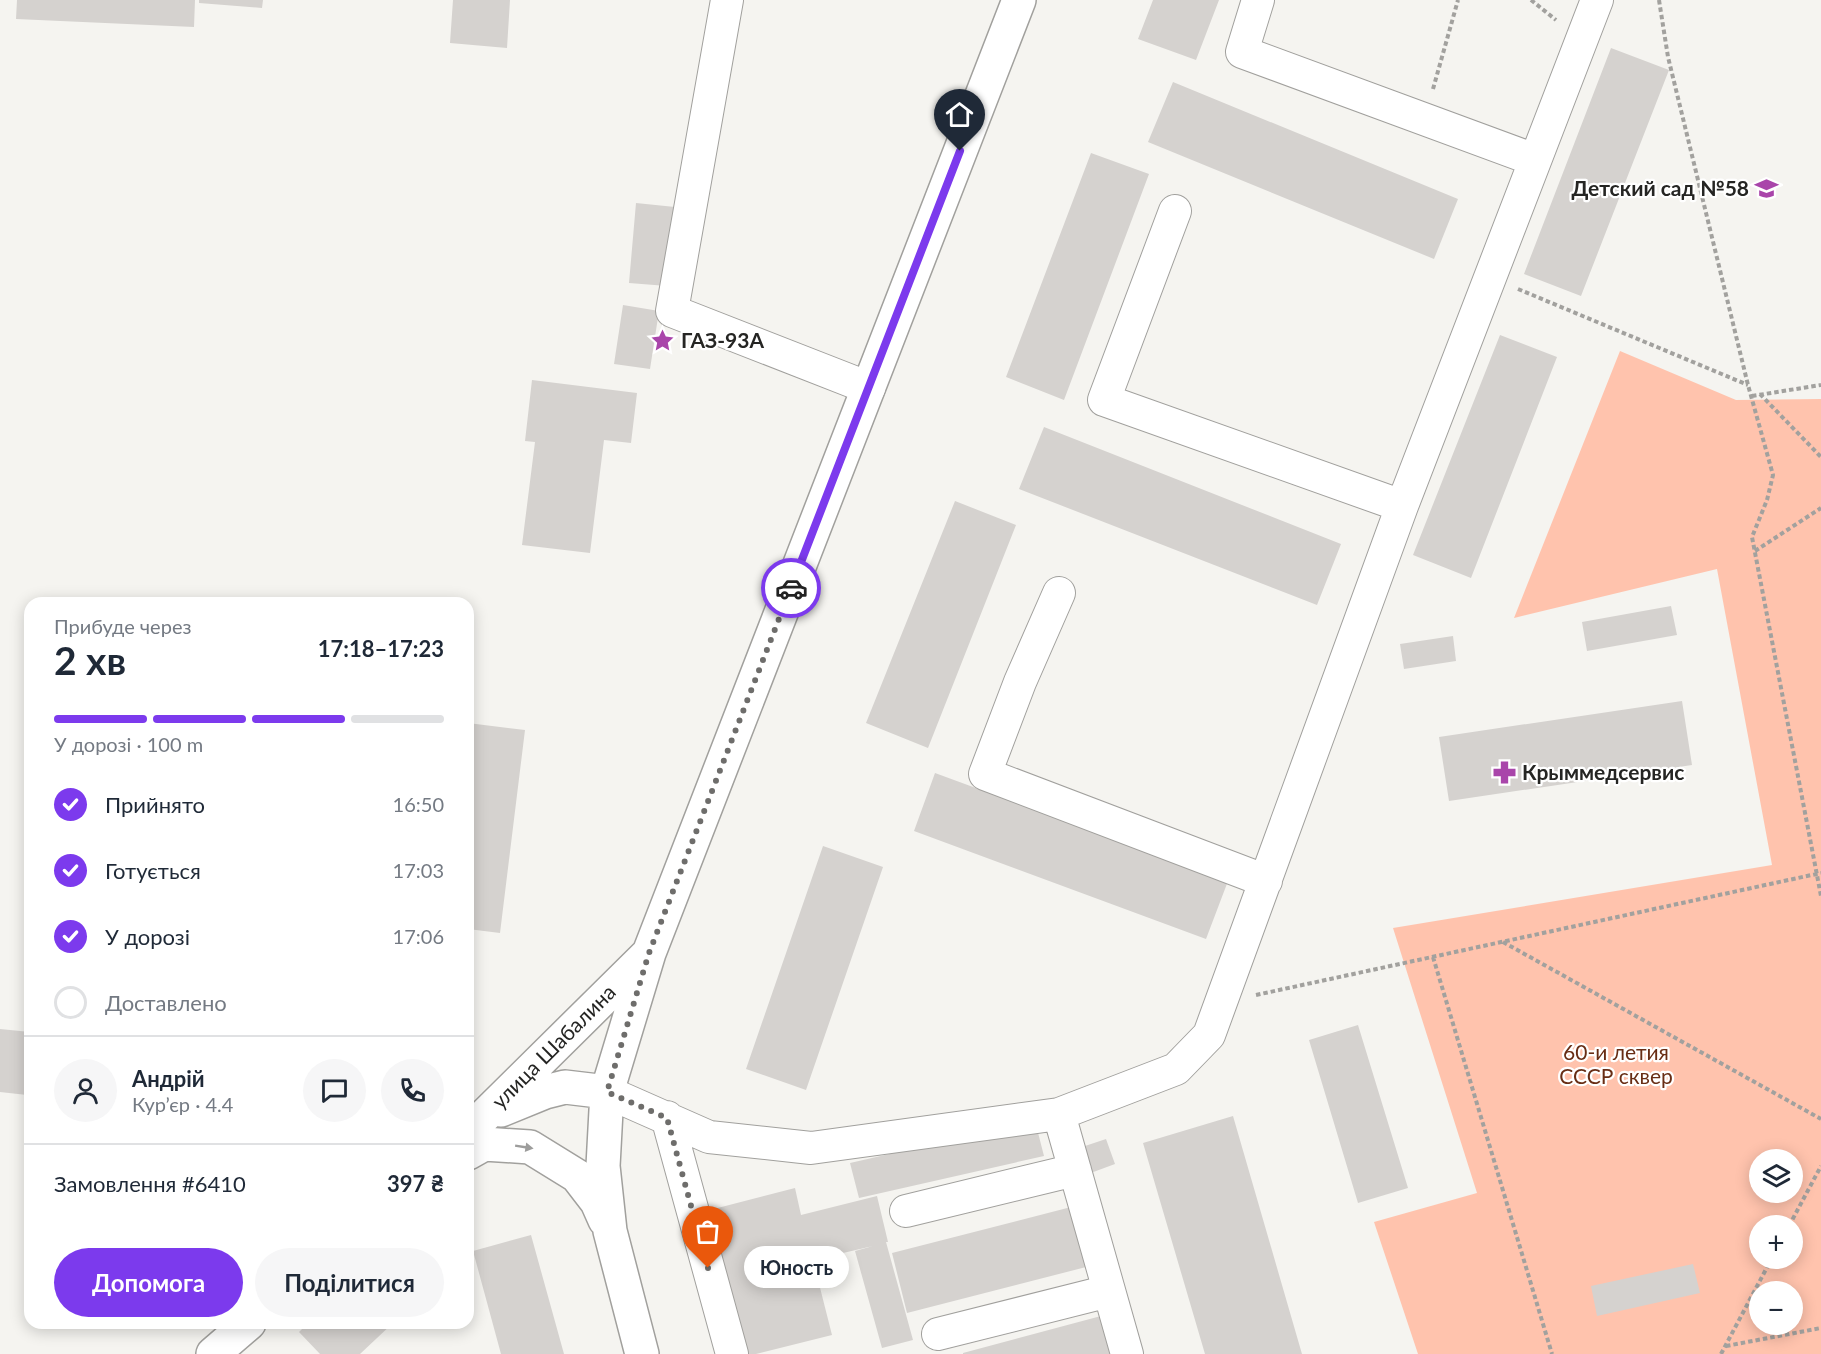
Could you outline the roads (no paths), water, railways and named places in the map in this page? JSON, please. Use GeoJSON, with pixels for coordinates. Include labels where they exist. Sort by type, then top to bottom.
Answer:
{"type":"FeatureCollection","features":[{"type":"Feature","properties":{"kind":"main road"},"geometry":{"type":"LineString","coordinates":[[642,1354],[610,1231],[603,1166],[607,1092],[649,953],[1019,0]]}},
{"type":"Feature","properties":{"kind":"main road","name":"улица Шабалина"},"geometry":{"type":"LineString","coordinates":[[477,1124],[649,953]]}},
{"type":"Feature","properties":{"kind":"main road","name":"улица Шабалина"},"geometry":{"type":"LineString","coordinates":[[477,1124],[545,1092],[565,1087],[607,1092]]}},
{"type":"Feature","properties":{"kind":"main road","name":"улица Шабалина"},"geometry":{"type":"LineString","coordinates":[[474,1150],[484,1144],[531,1147],[577,1176],[597,1202],[610,1231]]}},
{"type":"Feature","properties":{"kind":"main road"},"geometry":{"type":"LineString","coordinates":[[213,1354],[242,1329]]}},
{"type":"Feature","properties":{"kind":"street"},"geometry":{"type":"LineString","coordinates":[[728,0],[672,310],[869,388]]}},
{"type":"Feature","properties":{"kind":"street"},"geometry":{"type":"LineString","coordinates":[[1258,0],[1242,52],[1535,160]]}},
{"type":"Feature","properties":{"kind":"street"},"geometry":{"type":"LineString","coordinates":[[607,1092],[708,1137],[811,1148],[1059,1114],[1176,1069],[1209,1035],[1402,506],[1597,0]]}},
{"type":"Feature","properties":{"kind":"street"},"geometry":{"type":"LineString","coordinates":[[1175,211],[1104,400],[1402,506]]}},
{"type":"Feature","properties":{"kind":"street"},"geometry":{"type":"LineString","coordinates":[[1059,593],[1020,682],[985,774],[1266,881]]}},
{"type":"Feature","properties":{"kind":"street"},"geometry":{"type":"LineString","coordinates":[[1059,1114],[1127,1354]]}},
{"type":"Feature","properties":{"kind":"street"},"geometry":{"type":"LineString","coordinates":[[667,1118],[732,1354]]}},
{"type":"Feature","properties":{"kind":"street"},"geometry":{"type":"LineString","coordinates":[[906,1211],[1075,1170]]}},
{"type":"Feature","properties":{"kind":"street"},"geometry":{"type":"LineString","coordinates":[[938,1334],[1109,1291]]}},
{"type":"Feature","properties":{"kind":"place","name":"Детский сад №58"},"geometry":{"type":"Point","coordinates":[1767,189]}},
{"type":"Feature","properties":{"kind":"place","name":"ГАЗ-93А"},"geometry":{"type":"Point","coordinates":[663,341]}},
{"type":"Feature","properties":{"kind":"place","name":"Крыммедсервис"},"geometry":{"type":"Point","coordinates":[1504,773]}},
{"type":"Feature","properties":{"kind":"place","name":"Юность"},"geometry":{"type":"Point","coordinates":[708,1268]}},
{"type":"Feature","properties":{"kind":"park label","name":"60-и летия СССР сквер"},"geometry":{"type":"Point","coordinates":[1616,1065]}}]}
